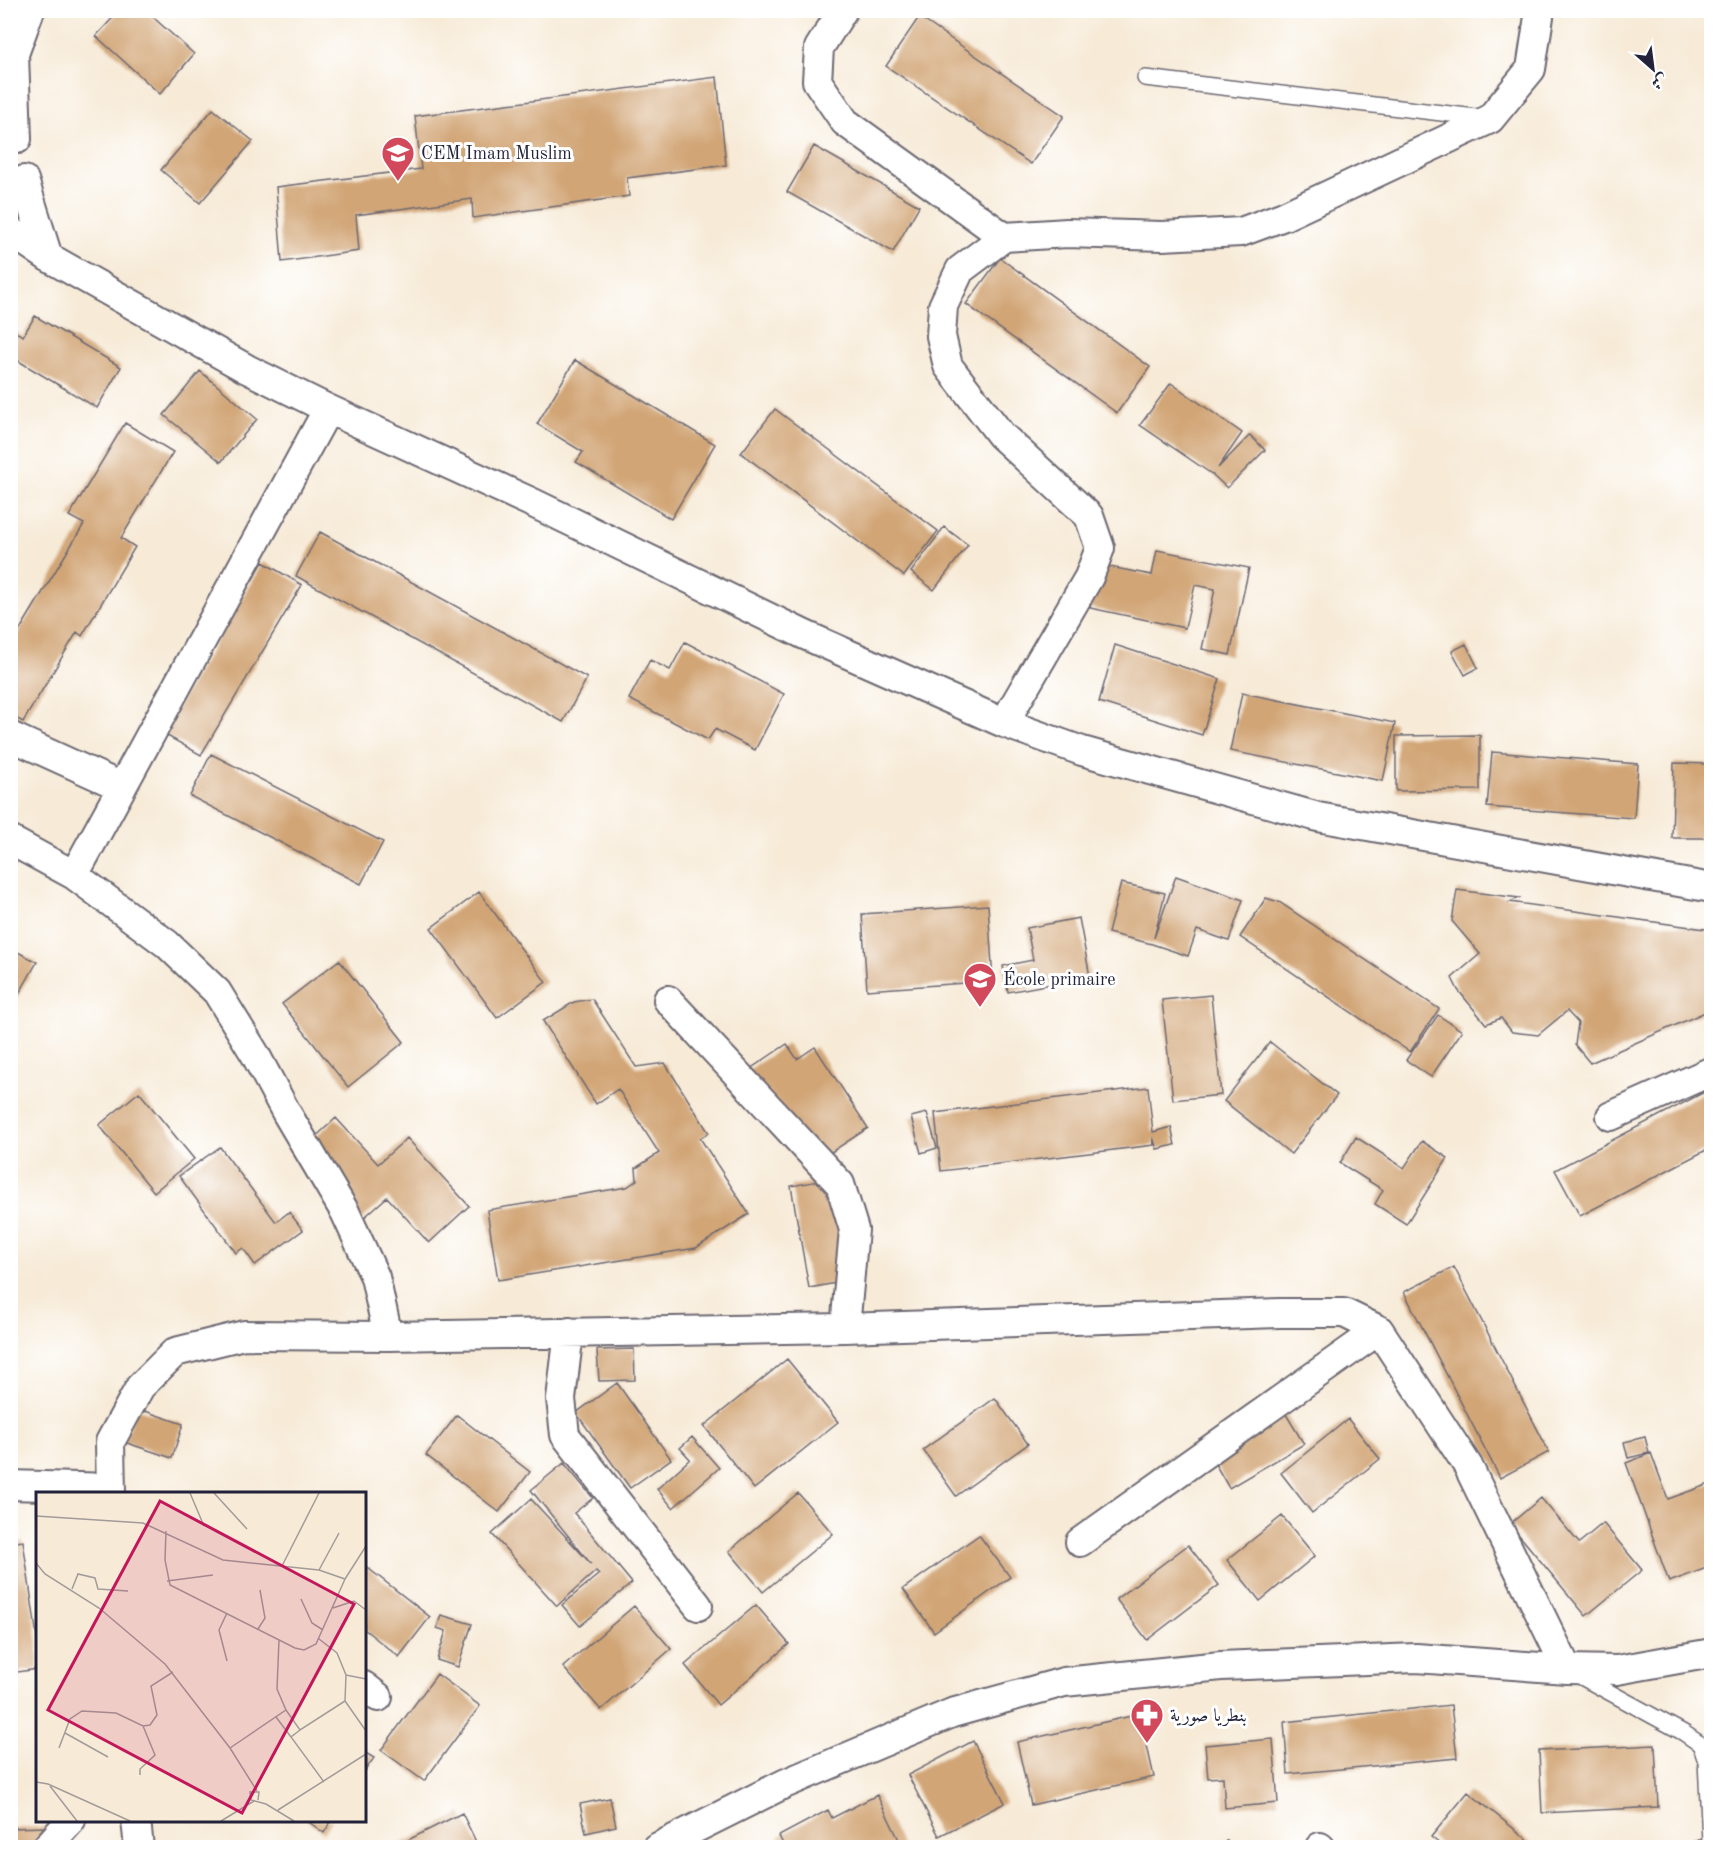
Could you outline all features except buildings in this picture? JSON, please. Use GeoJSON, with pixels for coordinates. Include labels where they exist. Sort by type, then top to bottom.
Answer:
{"type":"FeatureCollection","features":[{"type":"Feature","properties":{"kind":"street"},"geometry":{"type":"LineString","coordinates":[[30,10],[12,56],[14,136],[24,151],[27,166],[17,190],[48,257]]}},
{"type":"Feature","properties":{"kind":"street"},"geometry":{"type":"LineString","coordinates":[[843,10],[819,48],[817,81],[844,122],[1004,237]]}},
{"type":"Feature","properties":{"kind":"street"},"geometry":{"type":"LineString","coordinates":[[1004,723],[1089,577],[1100,548],[1089,516],[1001,435],[948,366],[941,336],[943,306],[960,270],[1004,237],[1067,232],[1162,236],[1241,232],[1284,216],[1490,119],[1531,69],[1540,10]]}},
{"type":"Feature","properties":{"kind":"street"},"geometry":{"type":"LineString","coordinates":[[10,231],[48,257],[247,369],[328,409],[533,503],[805,635],[1004,723],[1082,751],[1318,817],[1712,888]]}},
{"type":"Feature","properties":{"kind":"street"},"geometry":{"type":"LineString","coordinates":[[74,875],[328,409]]}},
{"type":"Feature","properties":{"kind":"street"},"geometry":{"type":"LineString","coordinates":[[10,736],[122,787]]}},
{"type":"Feature","properties":{"kind":"street"},"geometry":{"type":"LineString","coordinates":[[10,840],[74,875],[167,944],[217,992],[345,1212],[375,1277],[387,1336]]}},
{"type":"Feature","properties":{"kind":"street"},"geometry":{"type":"LineString","coordinates":[[669,1000],[840,1184],[854,1230],[845,1328]]}},
{"type":"Feature","properties":{"kind":"street"},"geometry":{"type":"LineString","coordinates":[[1611,1116],[1712,1071]]}},
{"type":"Feature","properties":{"kind":"street"},"geometry":{"type":"LineString","coordinates":[[10,1485],[111,1491],[110,1442],[140,1388],[175,1352],[243,1335],[387,1336],[845,1328],[1280,1313],[1344,1313],[1379,1330],[1468,1466],[1567,1669]]}},
{"type":"Feature","properties":{"kind":"street"},"geometry":{"type":"LineString","coordinates":[[1080,1542],[1379,1330]]}},
{"type":"Feature","properties":{"kind":"street"},"geometry":{"type":"LineString","coordinates":[[569,1332],[561,1399],[566,1435],[698,1606]]}},
{"type":"Feature","properties":{"kind":"street"},"geometry":{"type":"LineString","coordinates":[[656,1848],[784,1784],[952,1713],[1064,1682],[1221,1666],[1416,1658],[1567,1669],[1617,1670],[1712,1653]]}},
{"type":"Feature","properties":{"kind":"street"},"geometry":{"type":"LineString","coordinates":[[46,1848],[70,1822]]}},
{"type":"Feature","properties":{"kind":"street"},"geometry":{"type":"LineString","coordinates":[[136,1822],[139,1848]]}},
{"type":"Feature","properties":{"kind":"lane"},"geometry":{"type":"LineString","coordinates":[[1145,78],[1490,119]]}},
{"type":"Feature","properties":{"kind":"lane"},"geometry":{"type":"LineString","coordinates":[[1567,1669],[1700,1744],[1706,1761],[1710,1841]]}},
{"type":"Feature","properties":{"kind":"place","name":"CEM Imam Muslim"},"geometry":{"type":"Point","coordinates":[398,182]}},
{"type":"Feature","properties":{"kind":"place","name":"École primaire"},"geometry":{"type":"Point","coordinates":[980,1008]}},
{"type":"Feature","properties":{"kind":"place","name":"بنطريا صورية"},"geometry":{"type":"Point","coordinates":[1147,1744]}}]}
